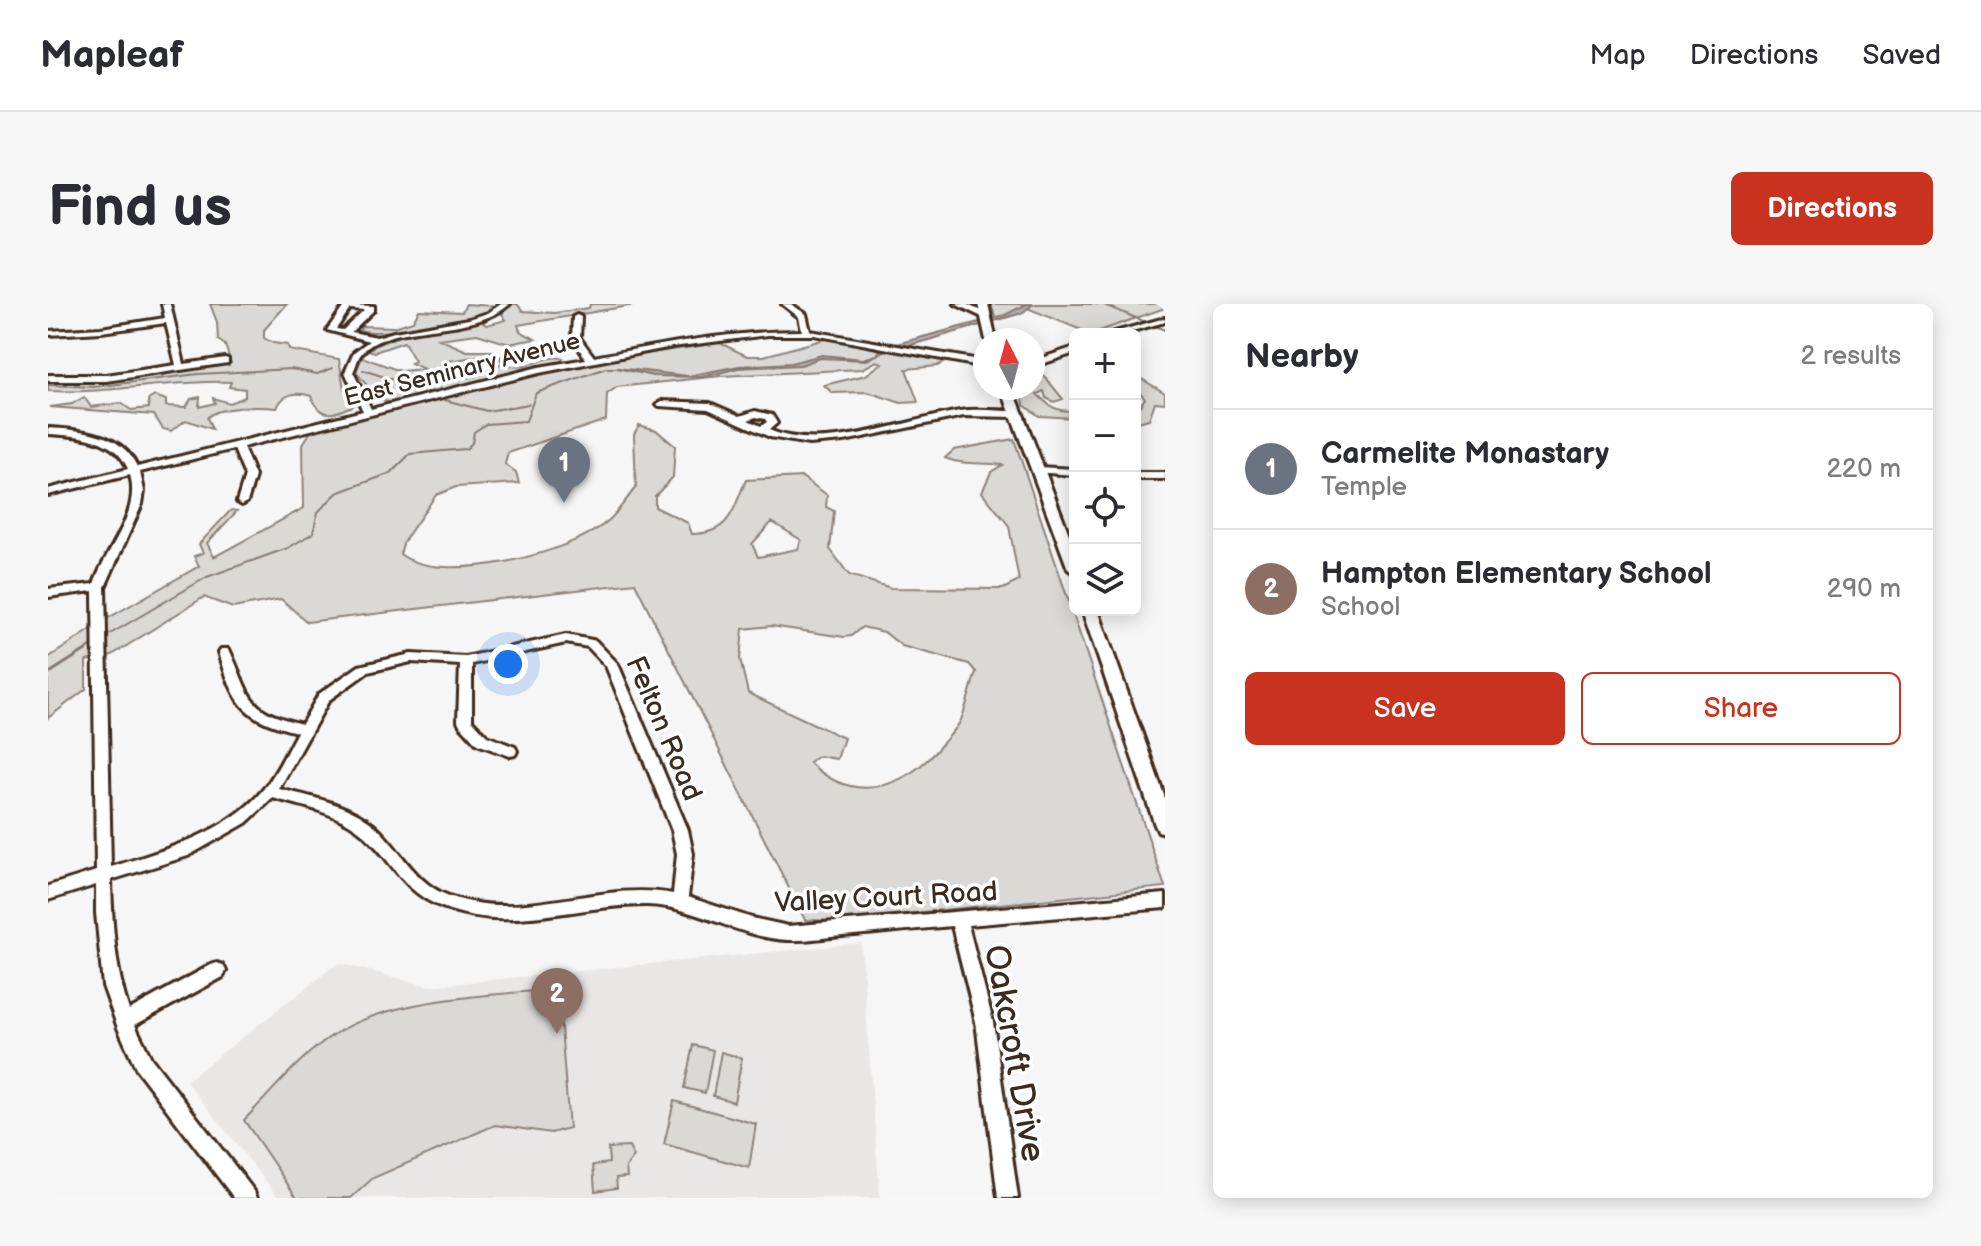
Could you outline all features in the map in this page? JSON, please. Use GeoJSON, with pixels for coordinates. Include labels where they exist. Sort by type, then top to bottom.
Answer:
{"type":"FeatureCollection","features":[{"type":"Feature","properties":{"kind":"main road"},"geometry":{"type":"LineString","coordinates":[[1012,400],[1069,553]]}},
{"type":"Feature","properties":{"kind":"main road"},"geometry":{"type":"LineString","coordinates":[[1092,616],[1164,819]]}},
{"type":"Feature","properties":{"kind":"street"},"geometry":{"type":"LineString","coordinates":[[166,304],[181,368]]}},
{"type":"Feature","properties":{"kind":"street"},"geometry":{"type":"LineString","coordinates":[[368,412],[358,397],[360,393],[350,375],[351,364],[360,351],[378,340],[488,316],[506,304]]}},
{"type":"Feature","properties":{"kind":"street"},"geometry":{"type":"LineString","coordinates":[[786,304],[803,316],[806,333]]}},
{"type":"Feature","properties":{"kind":"street"},"geometry":{"type":"LineString","coordinates":[[959,304],[985,314]]}},
{"type":"Feature","properties":{"kind":"street"},"geometry":{"type":"LineString","coordinates":[[968,304],[985,314]]}},
{"type":"Feature","properties":{"kind":"street"},"geometry":{"type":"LineString","coordinates":[[346,332],[371,308],[348,307],[331,330],[378,340]]}},
{"type":"Feature","properties":{"kind":"street"},"geometry":{"type":"LineString","coordinates":[[577,317],[577,341],[591,359]]}},
{"type":"Feature","properties":{"kind":"street"},"geometry":{"type":"LineString","coordinates":[[48,333],[101,330],[169,320]]}},
{"type":"Feature","properties":{"kind":"street"},"geometry":{"type":"LineString","coordinates":[[1133,328],[1165,320]]}},
{"type":"Feature","properties":{"kind":"street","name":"East Seminary Avenue"},"geometry":{"type":"LineString","coordinates":[[48,492],[591,359],[761,334],[806,333],[973,362]]}},
{"type":"Feature","properties":{"kind":"street"},"geometry":{"type":"LineString","coordinates":[[1045,360],[1069,352]]}},
{"type":"Feature","properties":{"kind":"street"},"geometry":{"type":"LineString","coordinates":[[48,378],[106,378],[225,361]]}},
{"type":"Feature","properties":{"kind":"street"},"geometry":{"type":"LineString","coordinates":[[360,393],[368,395],[379,410]]}},
{"type":"Feature","properties":{"kind":"street"},"geometry":{"type":"LineString","coordinates":[[662,404],[710,406],[762,430],[795,440],[832,440],[951,415],[1017,414]]}},
{"type":"Feature","properties":{"kind":"street"},"geometry":{"type":"LineString","coordinates":[[48,431],[106,440],[124,451],[135,470],[138,486],[135,509],[110,555],[99,587],[106,950],[124,1022],[144,1064],[166,1097],[247,1198]]}},
{"type":"Feature","properties":{"kind":"street"},"geometry":{"type":"LineString","coordinates":[[237,445],[250,476],[242,502]]}},
{"type":"Feature","properties":{"kind":"street"},"geometry":{"type":"LineString","coordinates":[[1038,470],[1069,472]]}},
{"type":"Feature","properties":{"kind":"street"},"geometry":{"type":"LineString","coordinates":[[1141,476],[1165,476]]}},
{"type":"Feature","properties":{"kind":"street"},"geometry":{"type":"LineString","coordinates":[[48,593],[99,587]]}},
{"type":"Feature","properties":{"kind":"street","name":"Felton Road"},"geometry":{"type":"LineString","coordinates":[[48,893],[204,843],[241,819],[270,792],[324,697],[364,669],[411,658],[466,661],[566,639],[592,644],[606,655],[680,830],[685,854],[680,901]]}},
{"type":"Feature","properties":{"kind":"street"},"geometry":{"type":"LineString","coordinates":[[225,652],[237,689],[249,708],[276,723],[304,729]]}},
{"type":"Feature","properties":{"kind":"street"},"geometry":{"type":"LineString","coordinates":[[466,661],[465,721],[482,740],[510,751]]}},
{"type":"Feature","properties":{"kind":"street","name":"Valley Court Road"},"geometry":{"type":"LineString","coordinates":[[270,792],[358,822],[415,886],[449,903],[510,910],[646,898],[680,901],[747,926],[788,933],[1165,901]]}},
{"type":"Feature","properties":{"kind":"street","name":"Oakcroft Drive"},"geometry":{"type":"LineString","coordinates":[[958,920],[973,967],[982,1015],[1008,1198]]}},
{"type":"Feature","properties":{"kind":"street"},"geometry":{"type":"LineString","coordinates":[[124,1022],[217,971]]}},
{"type":"Feature","properties":{"kind":"shaded area"},"geometry":{"type":"Polygon","coordinates":[[[210,304],[287,304],[264,330],[264,338],[288,345],[289,350],[339,359],[344,389],[354,396],[355,404],[329,413],[319,409],[311,396],[295,394],[282,400],[277,408],[219,411],[207,418],[212,429],[186,420],[171,431],[163,429],[154,415],[50,407],[72,404],[84,397],[91,407],[121,403],[131,410],[149,408],[148,400],[155,396],[166,400],[166,406],[186,407],[191,399],[200,397],[199,407],[215,403],[213,398],[229,403],[245,397],[245,389],[229,387],[231,382],[48,391],[48,381],[132,378],[231,363],[225,345],[218,340],[217,322],[210,304]]]}},
{"type":"Feature","properties":{"kind":"shaded area"},"geometry":{"type":"Polygon","coordinates":[[[466,304],[496,306],[471,317],[429,326],[386,332],[360,330],[361,326],[394,327],[413,321],[419,310],[462,312],[466,304]]]}},
{"type":"Feature","properties":{"kind":"shaded area"},"geometry":{"type":"Polygon","coordinates":[[[510,304],[517,304],[523,311],[554,313],[589,308],[590,304],[640,304],[518,325],[520,331],[535,339],[509,344],[477,334],[439,339],[467,351],[492,351],[489,355],[448,361],[441,368],[457,376],[472,377],[487,371],[502,363],[499,356],[507,359],[511,366],[518,367],[563,358],[562,361],[390,403],[377,398],[356,372],[362,357],[400,371],[424,369],[411,363],[415,361],[404,342],[375,352],[367,350],[425,329],[486,320],[483,323],[487,325],[506,320],[502,314],[510,304]]]}},
{"type":"Feature","properties":{"kind":"shaded area"},"geometry":{"type":"Polygon","coordinates":[[[991,304],[1165,304],[1165,308],[1108,328],[1076,328],[1025,307],[996,319],[991,304]]]}},
{"type":"Feature","properties":{"kind":"shaded area"},"geometry":{"type":"Polygon","coordinates":[[[1033,304],[1022,313],[888,349],[877,355],[881,348],[1005,315],[1033,304]]]}},
{"type":"Feature","properties":{"kind":"shaded area"},"geometry":{"type":"Polygon","coordinates":[[[829,338],[947,361],[937,366],[906,369],[918,402],[901,403],[868,392],[832,393],[824,385],[866,375],[882,363],[877,361],[862,369],[721,376],[617,387],[607,394],[606,420],[508,453],[505,464],[516,472],[519,483],[456,487],[436,495],[404,541],[400,554],[419,563],[445,567],[474,566],[537,554],[591,533],[613,516],[636,487],[634,434],[639,425],[656,430],[675,446],[673,477],[655,496],[655,507],[688,523],[692,534],[705,533],[723,525],[746,480],[802,477],[827,495],[826,507],[834,511],[830,549],[849,575],[891,588],[1003,589],[1019,581],[1009,526],[982,492],[991,472],[1002,465],[966,463],[945,458],[954,450],[1014,439],[1069,602],[1069,616],[1074,616],[1165,887],[838,921],[805,920],[635,583],[307,622],[281,599],[233,608],[204,597],[112,655],[86,661],[86,689],[48,718],[48,658],[110,617],[199,566],[194,556],[203,553],[199,544],[231,510],[237,511],[207,543],[214,557],[304,508],[303,444],[311,431],[594,361],[720,343],[747,356],[764,356],[829,338]],[[772,522],[752,544],[758,557],[798,549],[801,540],[772,522]],[[771,626],[743,629],[740,659],[748,693],[844,738],[837,759],[819,756],[809,762],[826,776],[861,788],[896,781],[928,759],[952,733],[961,720],[976,672],[969,664],[902,646],[884,632],[862,627],[851,636],[771,626]]]}},
{"type":"Feature","properties":{"kind":"shaded area"},"geometry":{"type":"Polygon","coordinates":[[[822,355],[863,359],[876,355],[867,360],[820,358],[801,365],[738,368],[704,377],[653,376],[617,368],[688,376],[739,366],[791,363],[822,355]]]}},
{"type":"Feature","properties":{"kind":"shaded area"},"geometry":{"type":"Polygon","coordinates":[[[1045,377],[1063,399],[1054,402],[1046,398],[1045,377]]]}},
{"type":"Feature","properties":{"kind":"shaded area"},"geometry":{"type":"Polygon","coordinates":[[[1141,379],[1165,393],[1165,403],[1155,402],[1149,419],[1141,421],[1141,404],[1145,398],[1141,394],[1141,379]]]}},
{"type":"Feature","properties":{"kind":"shaded area"},"geometry":{"type":"Polygon","coordinates":[[[1023,400],[1043,400],[1054,408],[1069,410],[1069,418],[1039,416],[1024,405],[1023,400]]]}},
{"type":"Feature","properties":{"kind":"shaded area"},"geometry":{"type":"Polygon","coordinates":[[[861,943],[880,1198],[279,1198],[186,1081],[338,963],[430,986],[861,943]]]}},
{"type":"Feature","properties":{"kind":"shaded area"},"geometry":{"type":"Polygon","coordinates":[[[558,989],[569,1128],[551,1133],[495,1125],[373,1178],[351,1198],[297,1198],[244,1120],[305,1057],[351,1025],[378,1014],[438,1001],[558,989]]]}},
{"type":"Feature","properties":{"kind":"shaded area"},"geometry":{"type":"Polygon","coordinates":[[[693,1045],[713,1050],[705,1093],[684,1088],[693,1045]]]}},
{"type":"Feature","properties":{"kind":"shaded area"},"geometry":{"type":"Polygon","coordinates":[[[721,1052],[742,1058],[734,1102],[713,1096],[721,1052]]]}},
{"type":"Feature","properties":{"kind":"shaded area"},"geometry":{"type":"Polygon","coordinates":[[[674,1101],[756,1124],[749,1168],[664,1144],[674,1101]]]}},
{"type":"Feature","properties":{"kind":"shaded area"},"geometry":{"type":"Polygon","coordinates":[[[629,1147],[634,1157],[626,1167],[627,1177],[616,1178],[617,1188],[595,1191],[593,1165],[609,1163],[608,1148],[629,1147]]]}},
{"type":"Feature","properties":{"kind":"waterway"},"geometry":{"type":"LineString","coordinates":[[1102,304],[1165,330]]}},
{"type":"Feature","properties":{"kind":"waterway"},"geometry":{"type":"LineString","coordinates":[[48,385],[94,387],[198,374],[291,369],[317,374],[333,368]]}},
{"type":"Feature","properties":{"kind":"waterway"},"geometry":{"type":"LineString","coordinates":[[105,637],[207,577],[288,548],[313,533],[318,512],[337,493],[391,473],[410,454],[466,449],[472,443],[474,432],[486,424],[526,421],[536,393],[606,368],[620,368]]}},
{"type":"Feature","properties":{"kind":"waterway"},"geometry":{"type":"LineString","coordinates":[[363,370],[428,391]]}},
{"type":"Feature","properties":{"kind":"waterway"},"geometry":{"type":"LineString","coordinates":[[445,400],[487,411],[529,404]]}},
{"type":"Feature","properties":{"kind":"waterway"},"geometry":{"type":"LineString","coordinates":[[48,674],[95,644],[92,646]]}},
{"type":"Feature","properties":{"kind":"place","name":"Carmelite Monastary"},"geometry":{"type":"Point","coordinates":[564,503]}},
{"type":"Feature","properties":{"kind":"place","name":"Hampton Elementary School"},"geometry":{"type":"Point","coordinates":[557,1034]}}]}
